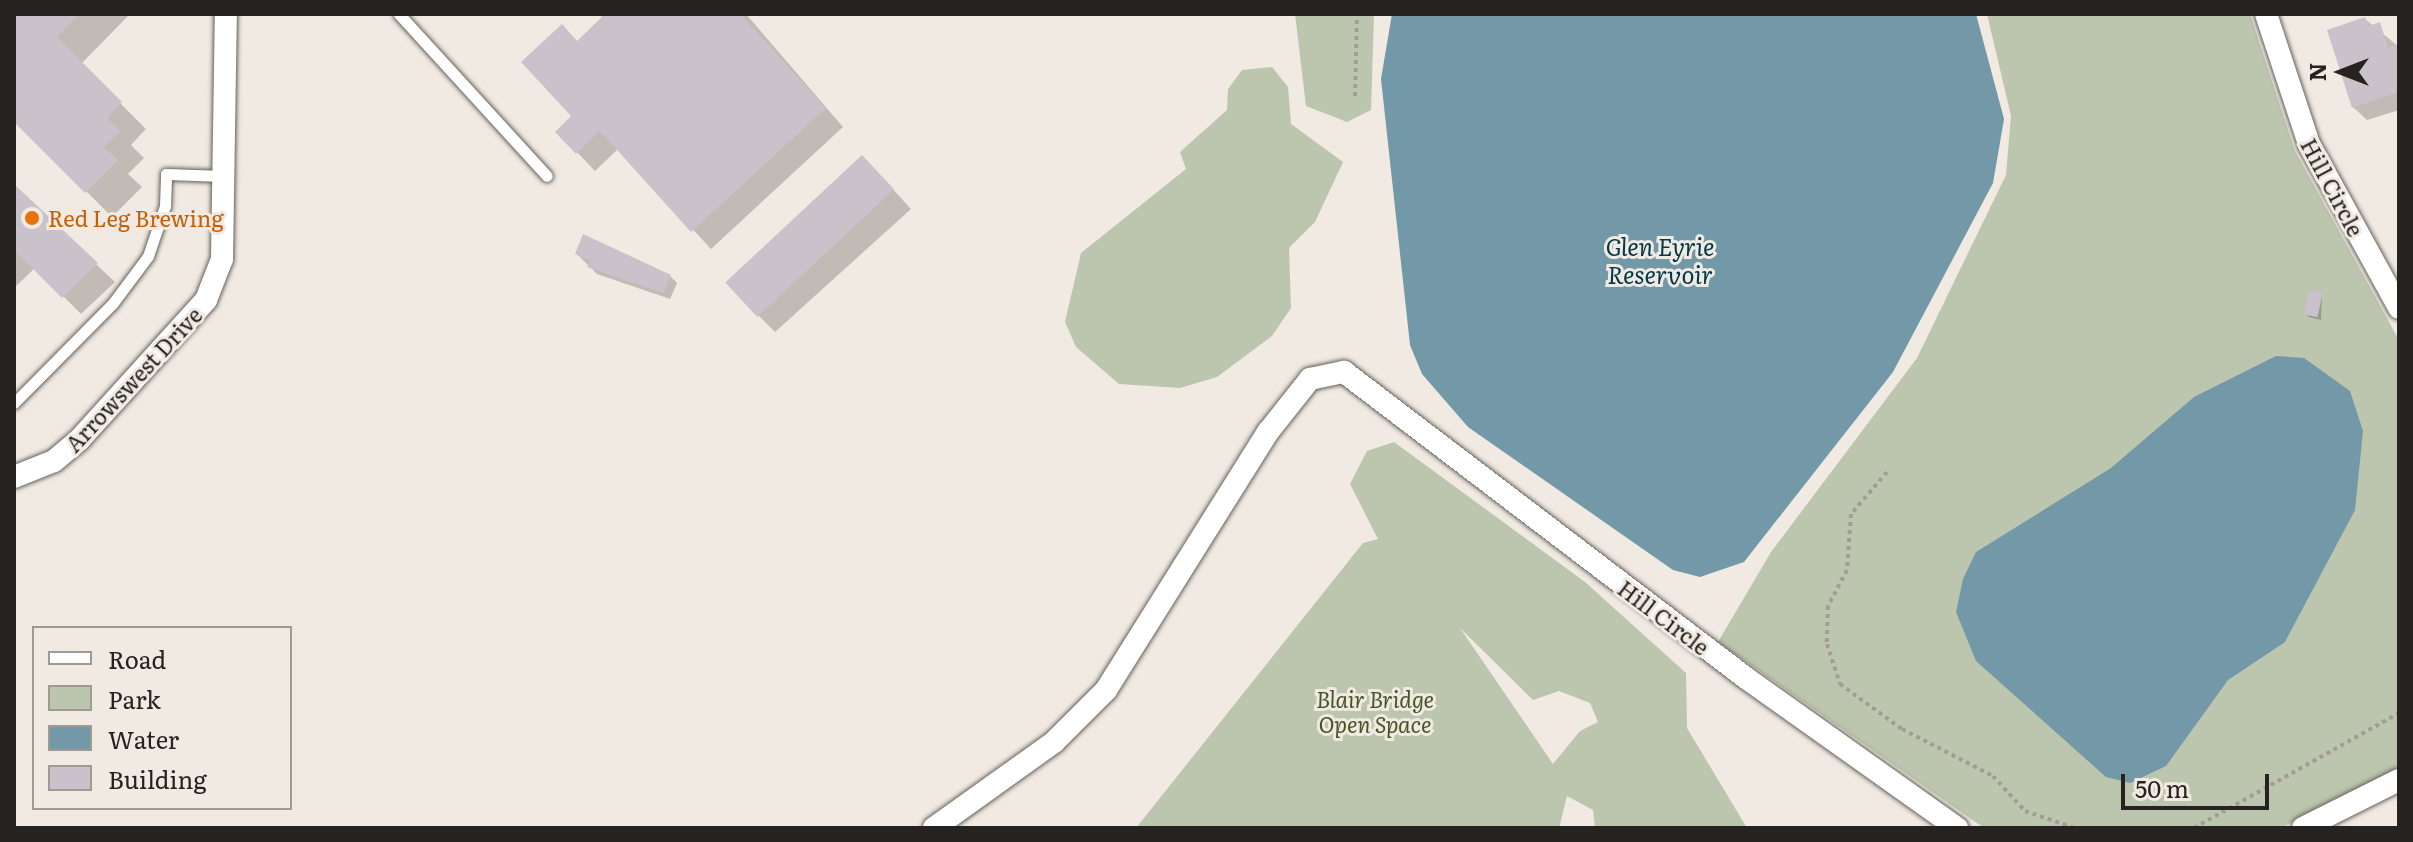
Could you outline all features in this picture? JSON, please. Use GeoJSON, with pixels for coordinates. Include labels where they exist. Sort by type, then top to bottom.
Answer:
{"type":"FeatureCollection","features":[{"type":"Feature","properties":{"kind":"street","name":"Arrowswest Drive"},"geometry":{"type":"LineString","coordinates":[[14,477],[54,461],[79,440],[191,322],[222,259],[226,14]]}},
{"type":"Feature","properties":{"kind":"street","name":"Hill Circle"},"geometry":{"type":"LineString","coordinates":[[2266,14],[2309,144],[2399,308]]}},
{"type":"Feature","properties":{"kind":"street","name":"Hill Circle"},"geometry":{"type":"LineString","coordinates":[[934,828],[1054,742],[1106,690],[1268,432],[1310,379],[1344,372],[1374,400],[1957,828]]}},
{"type":"Feature","properties":{"kind":"street"},"geometry":{"type":"LineString","coordinates":[[2303,828],[2399,780]]}},
{"type":"Feature","properties":{"kind":"lane"},"geometry":{"type":"LineString","coordinates":[[399,14],[547,176]]}},
{"type":"Feature","properties":{"kind":"lane"},"geometry":{"type":"LineString","coordinates":[[14,403],[113,303],[148,256],[165,206],[166,174],[224,176]]}},
{"type":"Feature","properties":{"kind":"path"},"geometry":{"type":"LineString","coordinates":[[1355,96],[1357,14]]}},
{"type":"Feature","properties":{"kind":"path"},"geometry":{"type":"LineString","coordinates":[[1887,472],[1851,514],[1847,570],[1828,606],[1827,644],[1840,684],[1902,729],[1993,776],[2025,811],[2075,828]]}},
{"type":"Feature","properties":{"kind":"path"},"geometry":{"type":"LineString","coordinates":[[2194,828],[2399,713]]}},
{"type":"Feature","properties":{"kind":"green space"},"geometry":{"type":"Polygon","coordinates":[[[1295,14],[1374,14],[1371,110],[1347,122],[1306,106],[1295,14]]]}},
{"type":"Feature","properties":{"kind":"green space"},"geometry":{"type":"Polygon","coordinates":[[[1987,14],[2250,14],[2295,151],[2399,340],[2399,768],[2281,828],[1984,828],[1718,642],[1771,552],[1917,358],[2006,175],[2011,116],[1987,14]]]}},
{"type":"Feature","properties":{"kind":"green space"},"geometry":{"type":"Polygon","coordinates":[[[1272,67],[1288,87],[1291,124],[1343,162],[1315,222],[1289,248],[1291,308],[1272,336],[1217,377],[1180,388],[1119,384],[1076,347],[1065,322],[1081,253],[1186,169],[1180,152],[1227,110],[1228,89],[1242,70],[1272,67]]]}},
{"type":"Feature","properties":{"kind":"green space","name":"Blair Bridge Open Space"},"geometry":{"type":"Polygon","coordinates":[[[1394,442],[1585,582],[1686,673],[1687,728],[1747,828],[1595,828],[1593,810],[1567,796],[1559,828],[1136,828],[1363,543],[1378,539],[1350,484],[1367,451],[1394,442]],[[1460,628],[1553,764],[1580,731],[1598,722],[1590,703],[1559,691],[1533,700],[1460,628]]]}},
{"type":"Feature","properties":{"kind":"water","name":"Glen Eyrie Reservoir"},"geometry":{"type":"Polygon","coordinates":[[[1392,14],[1976,14],[2004,119],[1993,183],[1893,372],[1744,562],[1700,577],[1673,570],[1468,427],[1422,374],[1410,345],[1381,79],[1392,14]]]}},
{"type":"Feature","properties":{"kind":"water"},"geometry":{"type":"Polygon","coordinates":[[[2276,356],[2304,358],[2350,391],[2363,431],[2355,510],[2285,642],[2228,680],[2166,766],[2130,783],[2106,777],[1976,661],[1956,612],[1963,579],[1976,552],[2111,468],[2194,397],[2276,356]]]}},
{"type":"Feature","properties":{"kind":"building"},"geometry":{"type":"Polygon","coordinates":[[[14,14],[79,14],[57,37],[122,102],[107,118],[120,131],[104,147],[118,160],[85,193],[14,122],[14,14]]]}},
{"type":"Feature","properties":{"kind":"building"},"geometry":{"type":"Polygon","coordinates":[[[605,14],[740,14],[826,108],[691,232],[600,131],[576,154],[555,132],[571,116],[521,62],[562,24],[577,41],[605,14]]]}},
{"type":"Feature","properties":{"kind":"building"},"geometry":{"type":"Polygon","coordinates":[[[2365,17],[2369,26],[2380,22],[2388,48],[2399,44],[2399,92],[2352,108],[2327,30],[2365,17]]]}},
{"type":"Feature","properties":{"kind":"building"},"geometry":{"type":"Polygon","coordinates":[[[862,155],[894,189],[757,317],[725,283],[862,155]]]}},
{"type":"Feature","properties":{"kind":"building","name":"Red Leg Brewing"},"geometry":{"type":"Polygon","coordinates":[[[14,184],[98,263],[62,298],[14,250],[14,184]]]}},
{"type":"Feature","properties":{"kind":"building"},"geometry":{"type":"Polygon","coordinates":[[[583,234],[671,275],[663,293],[587,267],[590,261],[575,254],[583,234]]]}},
{"type":"Feature","properties":{"kind":"building"},"geometry":{"type":"Polygon","coordinates":[[[2309,290],[2323,293],[2317,317],[2304,314],[2309,290]]]}},
{"type":"Feature","properties":{"kind":"place","name":"Red Leg Brewing"},"geometry":{"type":"Point","coordinates":[32,218]}}]}
